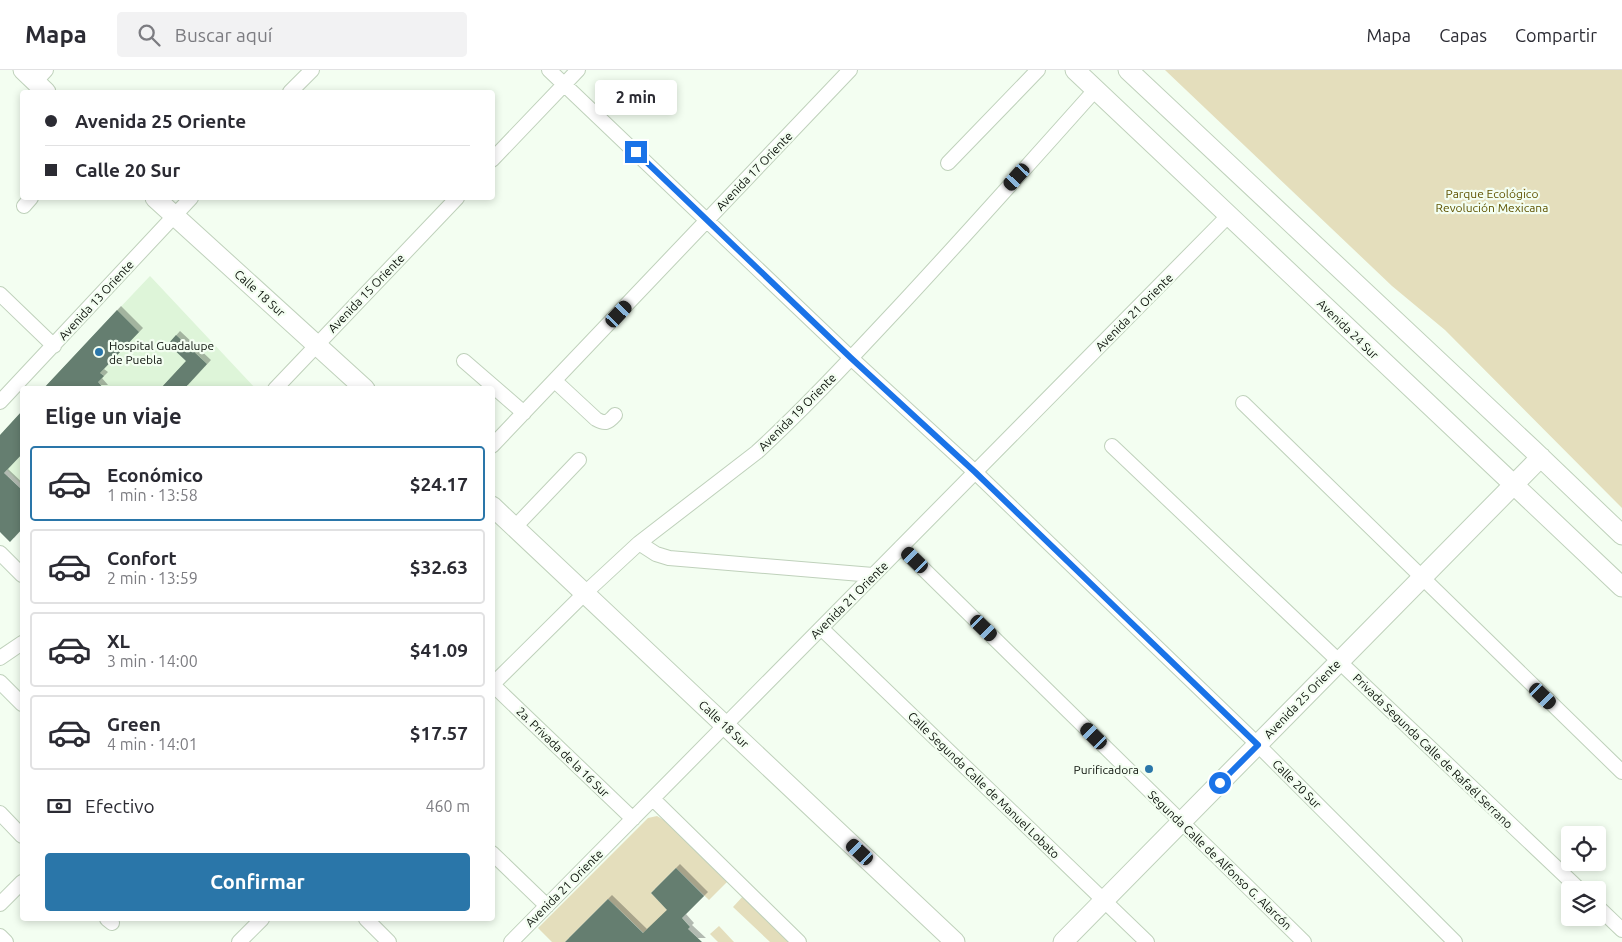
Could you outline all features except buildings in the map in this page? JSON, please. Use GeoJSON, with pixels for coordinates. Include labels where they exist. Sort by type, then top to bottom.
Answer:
{"type":"FeatureCollection","features":[{"type":"Feature","properties":{"kind":"main road","name":"Avenida 24 Sur"},"geometry":{"type":"LineString","coordinates":[[1075,70],[1622,587]]}},
{"type":"Feature","properties":{"kind":"main road"},"geometry":{"type":"LineString","coordinates":[[1128,70],[1622,535]]}},
{"type":"Feature","properties":{"kind":"main road","name":"Calle 18 Sur"},"geometry":{"type":"LineString","coordinates":[[157,200],[362,386]]}},
{"type":"Feature","properties":{"kind":"main road","name":"Avenida 25 Oriente"},"geometry":{"type":"LineString","coordinates":[[1063,942],[1541,457]]}},
{"type":"Feature","properties":{"kind":"main road","name":"Calle 18 Sur"},"geometry":{"type":"LineString","coordinates":[[495,509],[955,942]]}},
{"type":"Feature","properties":{"kind":"street"},"geometry":{"type":"LineString","coordinates":[[292,90],[312,70]]}},
{"type":"Feature","properties":{"kind":"street","name":"Calle 20 Sur"},"geometry":{"type":"LineString","coordinates":[[549,70],[851,358],[975,472],[1258,745],[1455,942]]}},
{"type":"Feature","properties":{"kind":"street"},"geometry":{"type":"LineString","coordinates":[[495,157],[578,70]]}},
{"type":"Feature","properties":{"kind":"street","name":"Avenida 17 Oriente"},"geometry":{"type":"LineString","coordinates":[[495,443],[850,70]]}},
{"type":"Feature","properties":{"kind":"street"},"geometry":{"type":"LineString","coordinates":[[948,163],[1038,70]]}},
{"type":"Feature","properties":{"kind":"street","name":"Avenida 19 Oriente"},"geometry":{"type":"LineString","coordinates":[[495,683],[584,593],[639,544],[757,452],[851,358],[952,250],[1096,89]]}},
{"type":"Feature","properties":{"kind":"street","name":"Avenida 13 Oriente"},"geometry":{"type":"LineString","coordinates":[[0,402],[189,200]]}},
{"type":"Feature","properties":{"kind":"street","name":"Avenida 15 Oriente"},"geometry":{"type":"LineString","coordinates":[[278,386],[455,200]]}},
{"type":"Feature","properties":{"kind":"street","name":"Avenida 21 Oriente"},"geometry":{"type":"LineString","coordinates":[[520,939],[547,906],[1229,215]]}},
{"type":"Feature","properties":{"kind":"street"},"geometry":{"type":"LineString","coordinates":[[0,294],[54,346]]}},
{"type":"Feature","properties":{"kind":"street"},"geometry":{"type":"LineString","coordinates":[[464,361],[493,386]]}},
{"type":"Feature","properties":{"kind":"street"},"geometry":{"type":"LineString","coordinates":[[555,381],[596,419],[609,422],[615,415]]}},
{"type":"Feature","properties":{"kind":"street"},"geometry":{"type":"LineString","coordinates":[[495,388],[524,413]]}},
{"type":"Feature","properties":{"kind":"street"},"geometry":{"type":"LineString","coordinates":[[1243,403],[1622,772]]}},
{"type":"Feature","properties":{"kind":"street","name":"Privada Segunda Calle de Rafaél Serrano"},"geometry":{"type":"LineString","coordinates":[[1112,446],[1570,881]]}},
{"type":"Feature","properties":{"kind":"street"},"geometry":{"type":"LineString","coordinates":[[515,528],[579,460]]}},
{"type":"Feature","properties":{"kind":"street"},"geometry":{"type":"LineString","coordinates":[[639,544],[656,554],[669,558],[873,575]]}},
{"type":"Feature","properties":{"kind":"street","name":"Segunda Calle de Alfonso G. Alarcón"},"geometry":{"type":"LineString","coordinates":[[902,547],[1304,942]]}},
{"type":"Feature","properties":{"kind":"street"},"geometry":{"type":"LineString","coordinates":[[0,554],[20,573]]}},
{"type":"Feature","properties":{"kind":"street","name":"Calle Segunda Calle de Manuel Lobato"},"geometry":{"type":"LineString","coordinates":[[821,628],[1147,942]]}},
{"type":"Feature","properties":{"kind":"street"},"geometry":{"type":"LineString","coordinates":[[0,658],[20,643]]}},
{"type":"Feature","properties":{"kind":"street"},"geometry":{"type":"LineString","coordinates":[[0,682],[20,702]]}},
{"type":"Feature","properties":{"kind":"street","name":"2a. Privada de la 16 Sur"},"geometry":{"type":"LineString","coordinates":[[495,687],[633,819]]}},
{"type":"Feature","properties":{"kind":"street"},"geometry":{"type":"LineString","coordinates":[[652,799],[799,942]]}},
{"type":"Feature","properties":{"kind":"street"},"geometry":{"type":"LineString","coordinates":[[0,813],[20,834]]}},
{"type":"Feature","properties":{"kind":"street"},"geometry":{"type":"LineString","coordinates":[[495,856],[547,906]]}},
{"type":"Feature","properties":{"kind":"street"},"geometry":{"type":"LineString","coordinates":[[0,904],[20,884]]}},
{"type":"Feature","properties":{"kind":"street"},"geometry":{"type":"LineString","coordinates":[[1606,915],[1622,930]]}},
{"type":"Feature","properties":{"kind":"street"},"geometry":{"type":"LineString","coordinates":[[238,942],[260,921]]}},
{"type":"Feature","properties":{"kind":"street"},"geometry":{"type":"LineString","coordinates":[[368,921],[389,942]]}},
{"type":"Feature","properties":{"kind":"street"},"geometry":{"type":"LineString","coordinates":[[0,936],[6,942]]}},
{"type":"Feature","properties":{"kind":"shaded area"},"geometry":{"type":"Polygon","coordinates":[[[150,276],[253,386],[46,386],[150,276]]]}},
{"type":"Feature","properties":{"kind":"shaded area"},"geometry":{"type":"Polygon","coordinates":[[[20,413],[20,483],[0,463],[0,435],[20,413]]]}},
{"type":"Feature","properties":{"kind":"green space","name":"Parque Ecológico Revolución Mexicana"},"geometry":{"type":"Polygon","coordinates":[[[1165,70],[1622,70],[1622,508],[1445,330],[1392,286],[1165,70]]]}},
{"type":"Feature","properties":{"kind":"green space"},"geometry":{"type":"Polygon","coordinates":[[[657,816],[674,826],[728,881],[709,900],[676,868],[651,893],[673,916],[650,939],[608,899],[565,942],[552,942],[538,928],[648,818],[657,816]]]}},
{"type":"Feature","properties":{"kind":"green space"},"geometry":{"type":"Polygon","coordinates":[[[744,895],[792,942],[770,942],[733,907],[744,895]]]}},
{"type":"Feature","properties":{"kind":"green space"},"geometry":{"type":"Polygon","coordinates":[[[719,926],[734,942],[718,942],[710,934],[719,926]]]}},
{"type":"Feature","properties":{"kind":"place","name":"Hospital Guadalupe de Puebla"},"geometry":{"type":"Point","coordinates":[99,352]}},
{"type":"Feature","properties":{"kind":"place","name":"Purificadora"},"geometry":{"type":"Point","coordinates":[1149,769]}},
{"type":"Feature","properties":{"kind":"route"},"geometry":{"type":"LineString","coordinates":[[636,152],[851,358],[975,472],[1258,745],[1220,783]]}}]}
